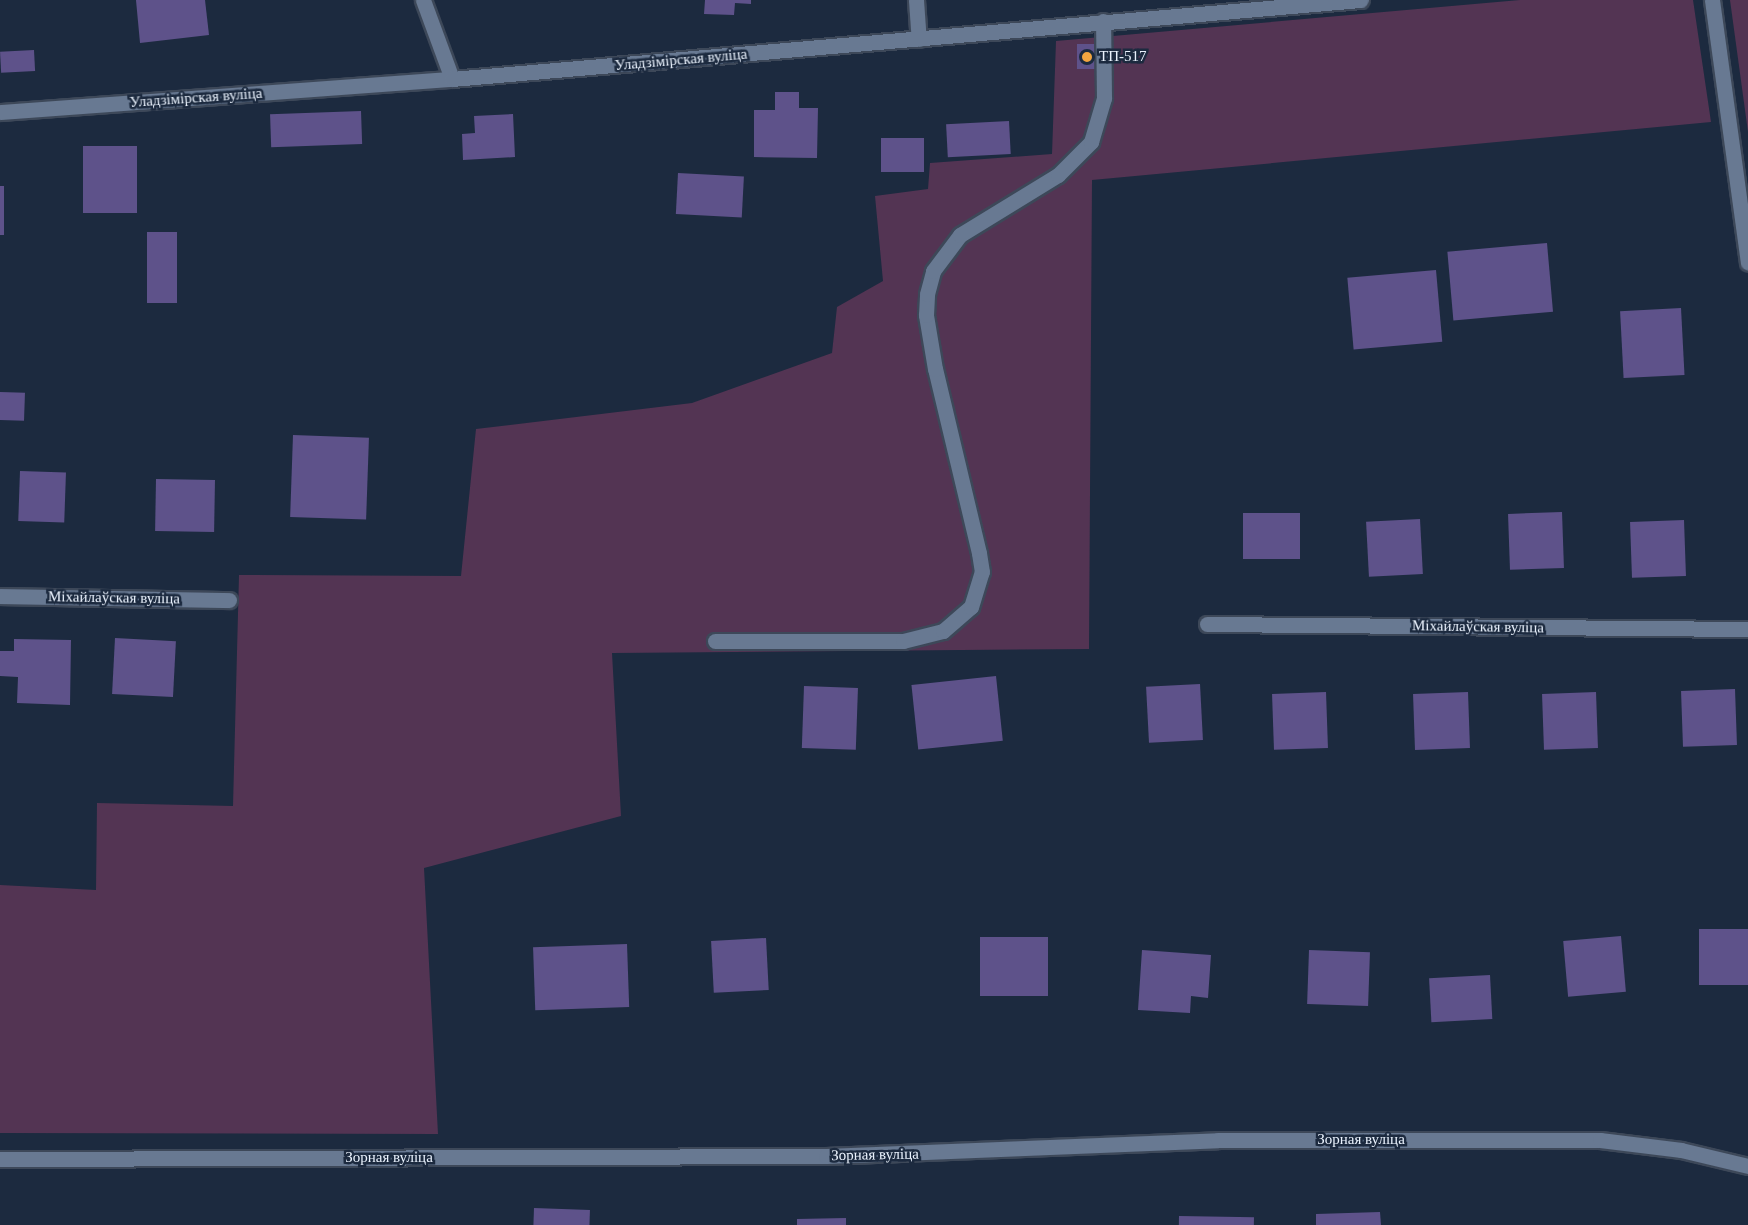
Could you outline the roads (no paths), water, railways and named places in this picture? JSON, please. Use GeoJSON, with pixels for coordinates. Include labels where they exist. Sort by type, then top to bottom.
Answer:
{"type":"FeatureCollection","features":[{"type":"Feature","properties":{"kind":"street"},"geometry":{"type":"LineString","coordinates":[[423,0],[452,79]]}},
{"type":"Feature","properties":{"kind":"street"},"geometry":{"type":"LineString","coordinates":[[916,0],[919,39]]}},
{"type":"Feature","properties":{"kind":"street","name":"Уладзімірская вуліца"},"geometry":{"type":"LineString","coordinates":[[0,112],[452,79],[1361,0]]}},
{"type":"Feature","properties":{"kind":"street"},"geometry":{"type":"LineString","coordinates":[[1712,0],[1748,263]]}},
{"type":"Feature","properties":{"kind":"street"},"geometry":{"type":"LineString","coordinates":[[715,641],[903,641],[943,631],[971,607],[982,572],[935,369],[926,315],[927,294],[933,271],[960,236],[1058,175],[1091,141],[1104,98],[1103,21]]}},
{"type":"Feature","properties":{"kind":"street","name":"Міхайлаўская вуліца"},"geometry":{"type":"LineString","coordinates":[[0,596],[229,600]]}},
{"type":"Feature","properties":{"kind":"street","name":"Міхайлаўская вуліца"},"geometry":{"type":"LineString","coordinates":[[1207,624],[1748,629]]}},
{"type":"Feature","properties":{"kind":"street","name":"Зорная вуліца"},"geometry":{"type":"LineString","coordinates":[[0,1159],[814,1156],[1218,1140],[1600,1140],[1681,1150],[1748,1166]]}},
{"type":"Feature","properties":{"kind":"place","name":"ТП-517"},"geometry":{"type":"Point","coordinates":[1087,57]}}]}
